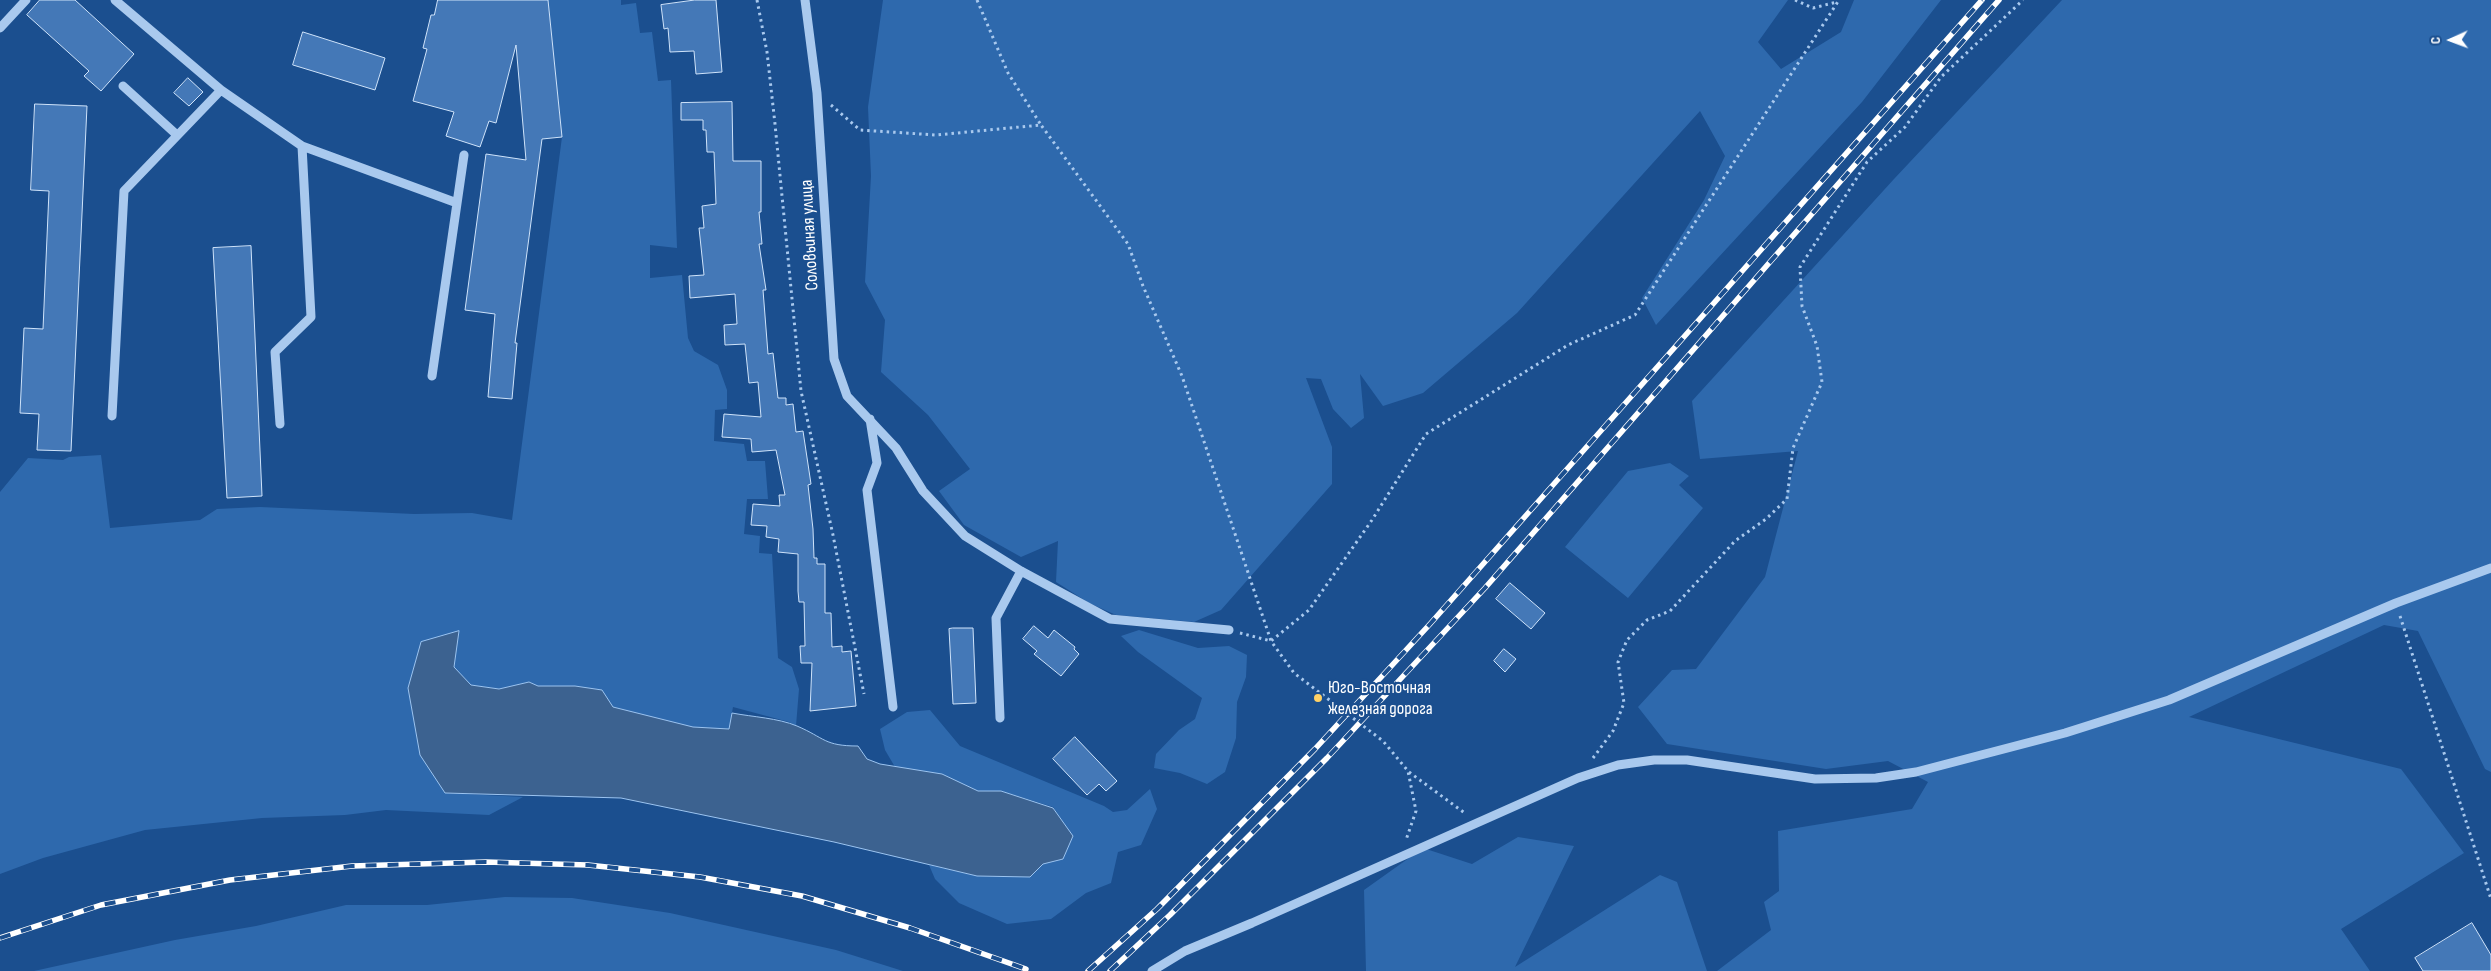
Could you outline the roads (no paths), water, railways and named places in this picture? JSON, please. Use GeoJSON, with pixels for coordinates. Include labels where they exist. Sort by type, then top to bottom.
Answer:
{"type":"FeatureCollection","features":[{"type":"Feature","properties":{"kind":"street"},"geometry":{"type":"LineString","coordinates":[[0,28],[26,0]]}},
{"type":"Feature","properties":{"kind":"street"},"geometry":{"type":"LineString","coordinates":[[115,0],[221,90],[302,146],[457,203]]}},
{"type":"Feature","properties":{"kind":"street","name":"Соловьиная улица"},"geometry":{"type":"LineString","coordinates":[[805,0],[817,93],[834,359],[847,396],[870,418],[896,448],[922,491],[965,536],[1021,571],[1110,619],[1229,630]]}},
{"type":"Feature","properties":{"kind":"street"},"geometry":{"type":"LineString","coordinates":[[123,86],[176,135]]}},
{"type":"Feature","properties":{"kind":"street"},"geometry":{"type":"LineString","coordinates":[[112,416],[124,191],[221,90]]}},
{"type":"Feature","properties":{"kind":"street"},"geometry":{"type":"LineString","coordinates":[[280,424],[275,352],[311,317],[302,146]]}},
{"type":"Feature","properties":{"kind":"street"},"geometry":{"type":"LineString","coordinates":[[432,376],[464,155]]}},
{"type":"Feature","properties":{"kind":"street"},"geometry":{"type":"LineString","coordinates":[[870,418],[877,463],[867,490],[893,707]]}},
{"type":"Feature","properties":{"kind":"street"},"geometry":{"type":"LineString","coordinates":[[1152,971],[1185,951],[1578,778],[1618,765],[1654,760],[1687,760],[1815,779],[1876,778],[1916,772],[2065,733],[2169,700],[2396,603],[2491,568]]}},
{"type":"Feature","properties":{"kind":"street"},"geometry":{"type":"LineString","coordinates":[[1000,718],[996,618],[1021,571]]}},
{"type":"Feature","properties":{"kind":"railway"},"geometry":{"type":"LineString","coordinates":[[1088,971],[1157,909],[1315,749],[1430,624],[1982,0]]}},
{"type":"Feature","properties":{"kind":"railway"},"geometry":{"type":"LineString","coordinates":[[1110,971],[1170,915],[1327,758],[1485,588],[1999,0]]}},
{"type":"Feature","properties":{"kind":"railway"},"geometry":{"type":"LineString","coordinates":[[0,938],[101,905],[230,880],[352,866],[486,862],[588,865],[700,877],[802,896],[910,928],[1026,969]]}},
{"type":"Feature","properties":{"kind":"place","name":"Юго-Восточная железная дорога"},"geometry":{"type":"Point","coordinates":[1318,698]}}]}
